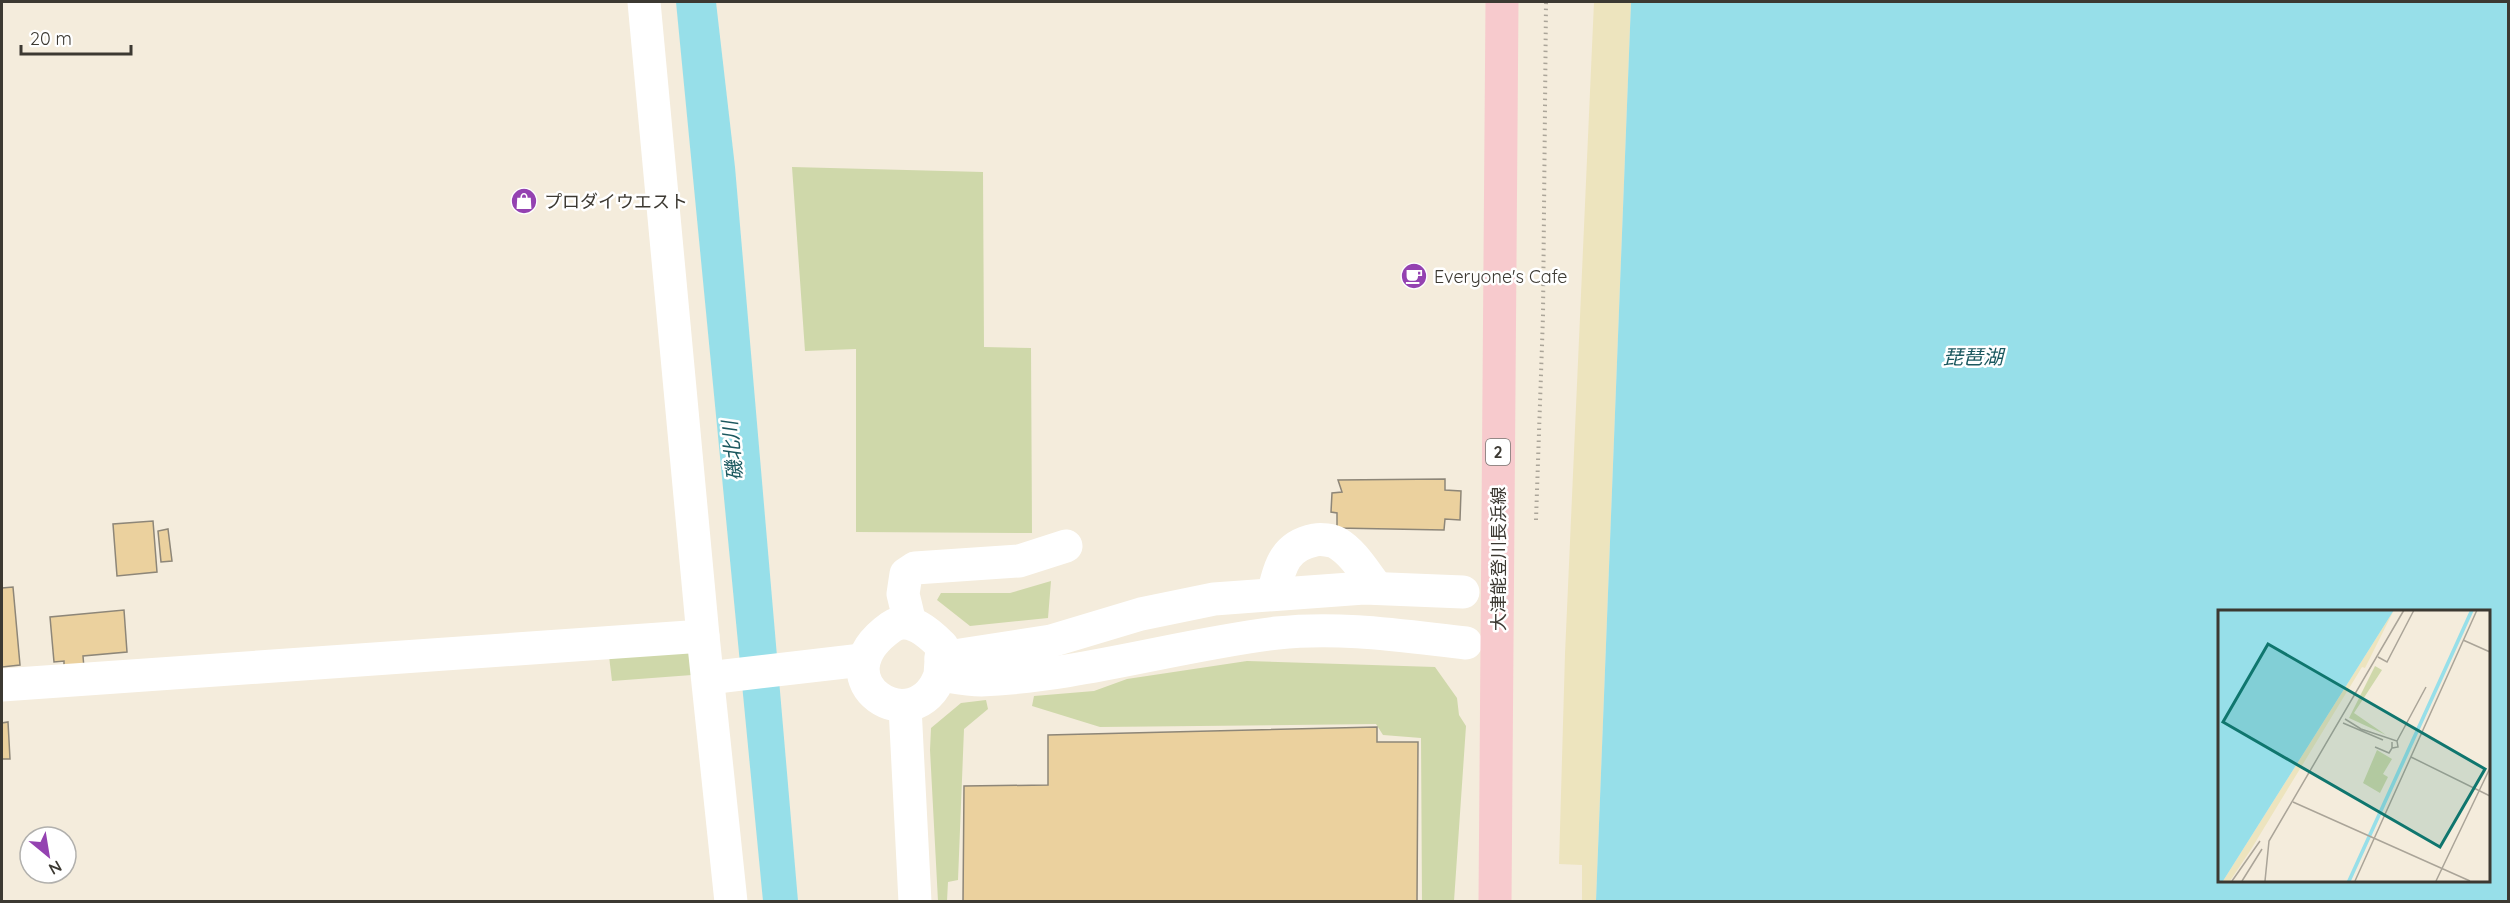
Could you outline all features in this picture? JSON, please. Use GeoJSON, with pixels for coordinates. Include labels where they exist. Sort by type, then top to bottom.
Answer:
{"type":"FeatureCollection","features":[{"type":"Feature","properties":{"kind":"main road","name":"大津能登川長浜線"},"geometry":{"type":"LineString","coordinates":[[1495,902],[1502,2]]}},
{"type":"Feature","properties":{"kind":"street"},"geometry":{"type":"LineString","coordinates":[[644,2],[703,636],[719,677],[731,902]]}},
{"type":"Feature","properties":{"kind":"street"},"geometry":{"type":"LineString","coordinates":[[1273,594],[1280,567],[1295,546],[1317,540],[1336,542],[1356,560],[1377,588]]}},
{"type":"Feature","properties":{"kind":"street"},"geometry":{"type":"LineString","coordinates":[[910,623],[903,594],[906,574],[915,568],[1018,561],[1066,546]]}},
{"type":"Feature","properties":{"kind":"street"},"geometry":{"type":"LineString","coordinates":[[941,666],[1051,641],[1141,614],[1214,599],[1377,588],[1463,592]]}},
{"type":"Feature","properties":{"kind":"street"},"geometry":{"type":"LineString","coordinates":[[910,623],[928,632],[942,646],[941,666],[936,687],[923,700],[905,707],[881,700],[869,688],[864,681],[862,660],[874,639],[895,624],[910,623]]}},
{"type":"Feature","properties":{"kind":"street"},"geometry":{"type":"LineString","coordinates":[[941,666],[979,680],[1062,670],[1182,647],[1278,633],[1356,630],[1466,643]]}},
{"type":"Feature","properties":{"kind":"street"},"geometry":{"type":"LineString","coordinates":[[2,685],[703,636]]}},
{"type":"Feature","properties":{"kind":"street"},"geometry":{"type":"LineString","coordinates":[[719,677],[862,660]]}},
{"type":"Feature","properties":{"kind":"street"},"geometry":{"type":"LineString","coordinates":[[905,707],[915,902]]}},
{"type":"Feature","properties":{"kind":"path"},"geometry":{"type":"LineString","coordinates":[[1536,531],[1543,316],[1546,2]]}},
{"type":"Feature","properties":{"kind":"green space"},"geometry":{"type":"Polygon","coordinates":[[[792,167],[983,172],[984,347],[1031,348],[1032,533],[856,532],[856,349],[805,351],[792,167]]]}},
{"type":"Feature","properties":{"kind":"green space"},"geometry":{"type":"Polygon","coordinates":[[[1051,581],[1048,618],[970,626],[937,600],[941,593],[1010,593],[1051,581]]]}},
{"type":"Feature","properties":{"kind":"green space"},"geometry":{"type":"Polygon","coordinates":[[[689,649],[692,675],[612,681],[609,656],[689,649]]]}},
{"type":"Feature","properties":{"kind":"green space"},"geometry":{"type":"Polygon","coordinates":[[[1247,661],[1435,667],[1457,698],[1459,715],[1466,726],[1454,901],[1422,901],[1421,738],[1383,735],[1376,724],[1100,727],[1032,706],[1034,696],[1094,691],[1127,679],[1247,661]]]}},
{"type":"Feature","properties":{"kind":"green space"},"geometry":{"type":"Polygon","coordinates":[[[986,700],[988,709],[964,729],[958,880],[948,882],[947,901],[938,901],[930,750],[931,728],[961,703],[986,700]]]}},
{"type":"Feature","properties":{"kind":"sand"},"geometry":{"type":"Polygon","coordinates":[[[1594,2],[1631,2],[1596,901],[1582,901],[1582,865],[1559,864],[1565,654],[1594,2]]]}},
{"type":"Feature","properties":{"kind":"water","name":"磯北川"},"geometry":{"type":"Polygon","coordinates":[[[676,2],[716,2],[735,167],[798,901],[763,901],[676,2]]]}},
{"type":"Feature","properties":{"kind":"water","name":"琵琶湖"},"geometry":{"type":"Polygon","coordinates":[[[1631,2],[2508,2],[2508,901],[1596,901],[1631,2]]]}},
{"type":"Feature","properties":{"kind":"building"},"geometry":{"type":"Polygon","coordinates":[[[1445,479],[1445,490],[1461,491],[1460,520],[1445,519],[1444,530],[1337,528],[1337,513],[1331,512],[1332,493],[1342,492],[1338,480],[1445,479]]]}},
{"type":"Feature","properties":{"kind":"building"},"geometry":{"type":"Polygon","coordinates":[[[153,521],[157,572],[117,576],[113,524],[153,521]]]}},
{"type":"Feature","properties":{"kind":"building"},"geometry":{"type":"Polygon","coordinates":[[[168,529],[172,561],[161,562],[158,531],[168,529]]]}},
{"type":"Feature","properties":{"kind":"building"},"geometry":{"type":"Polygon","coordinates":[[[13,587],[20,665],[2,667],[2,588],[13,587]]]}},
{"type":"Feature","properties":{"kind":"building"},"geometry":{"type":"Polygon","coordinates":[[[124,610],[127,652],[83,656],[84,668],[64,670],[64,661],[54,662],[50,617],[124,610]]]}},
{"type":"Feature","properties":{"kind":"building"},"geometry":{"type":"Polygon","coordinates":[[[8,722],[10,759],[2,759],[2,723],[8,722]]]}},
{"type":"Feature","properties":{"kind":"building"},"geometry":{"type":"Polygon","coordinates":[[[1377,727],[1377,742],[1418,742],[1417,902],[963,902],[964,786],[1048,785],[1048,735],[1377,727]]]}},
{"type":"Feature","properties":{"kind":"place","name":"プロダイウエスト"},"geometry":{"type":"Point","coordinates":[524,201]}},
{"type":"Feature","properties":{"kind":"place","name":"Everyone's Cafe"},"geometry":{"type":"Point","coordinates":[1414,276]}}]}
